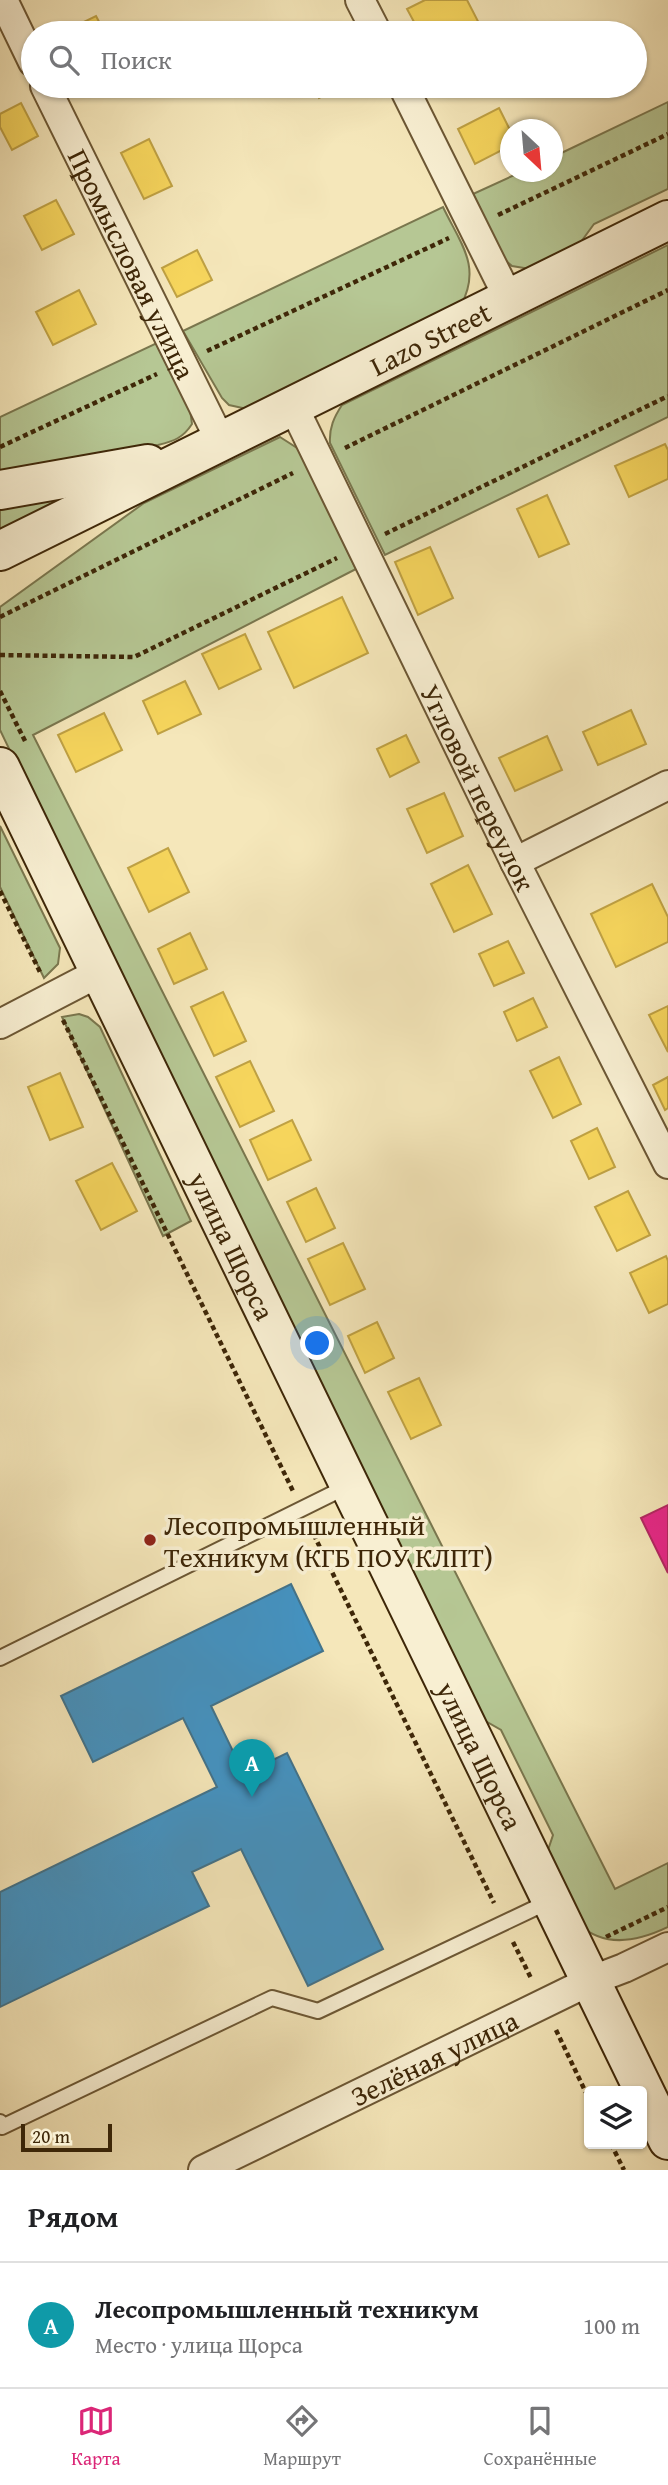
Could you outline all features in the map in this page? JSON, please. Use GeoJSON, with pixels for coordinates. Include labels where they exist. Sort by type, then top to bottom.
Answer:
{"type":"FeatureCollection","features":[{"type":"Feature","properties":{"kind":"street"},"geometry":{"type":"LineString","coordinates":[[3,0],[21,37]]}},
{"type":"Feature","properties":{"kind":"street"},"geometry":{"type":"LineString","coordinates":[[360,0],[371,21]]}},
{"type":"Feature","properties":{"kind":"street","name":"Промысловая улица"},"geometry":{"type":"LineString","coordinates":[[51,98],[182,363],[206,449]]}},
{"type":"Feature","properties":{"kind":"street"},"geometry":{"type":"LineString","coordinates":[[409,98],[509,299]]}},
{"type":"Feature","properties":{"kind":"street","name":"Lazo Street"},"geometry":{"type":"LineString","coordinates":[[0,551],[668,220]]}},
{"type":"Feature","properties":{"kind":"street","name":"Угловой переулок"},"geometry":{"type":"LineString","coordinates":[[293,406],[515,862],[668,1164]]}},
{"type":"Feature","properties":{"kind":"street","name":"Lazo Street"},"geometry":{"type":"LineString","coordinates":[[0,490],[206,449]]}},
{"type":"Feature","properties":{"kind":"street","name":"улица Щорса"},"geometry":{"type":"LineString","coordinates":[[0,767],[668,2140]]}},
{"type":"Feature","properties":{"kind":"street"},"geometry":{"type":"LineString","coordinates":[[515,862],[668,785]]}},
{"type":"Feature","properties":{"kind":"street"},"geometry":{"type":"LineString","coordinates":[[0,1024],[100,972]]}},
{"type":"Feature","properties":{"kind":"street","name":"Зелёная улица"},"geometry":{"type":"LineString","coordinates":[[203,2170],[590,1981],[668,1947]]}},
{"type":"Feature","properties":{"kind":"lane"},"geometry":{"type":"LineString","coordinates":[[0,1658],[349,1485]]}},
{"type":"Feature","properties":{"kind":"lane"},"geometry":{"type":"LineString","coordinates":[[0,2122],[2,2127],[272,1998],[318,2011],[551,1900]]}},
{"type":"Feature","properties":{"kind":"path"},"geometry":{"type":"LineString","coordinates":[[0,447],[668,134]]}},
{"type":"Feature","properties":{"kind":"path"},"geometry":{"type":"LineString","coordinates":[[614,2149],[624,2170]]}},
{"type":"Feature","properties":{"kind":"green space"},"geometry":{"type":"Polygon","coordinates":[[[668,102],[668,189],[594,224],[575,250],[536,270],[512,266],[505,260],[473,194],[500,182],[563,182],[563,152],[668,102]]]}},
{"type":"Feature","properties":{"kind":"green space"},"geometry":{"type":"Polygon","coordinates":[[[443,207],[462,244],[469,266],[467,291],[461,305],[247,409],[229,405],[222,398],[183,331],[443,207]]]}},
{"type":"Feature","properties":{"kind":"green space"},"geometry":{"type":"Polygon","coordinates":[[[668,245],[668,417],[385,555],[330,443],[330,432],[342,405],[668,245]]]}},
{"type":"Feature","properties":{"kind":"green space"},"geometry":{"type":"Polygon","coordinates":[[[159,342],[190,409],[192,424],[182,436],[158,445],[0,475],[0,417],[159,342]]]}},
{"type":"Feature","properties":{"kind":"green space"},"geometry":{"type":"Polygon","coordinates":[[[280,437],[297,448],[302,455],[356,569],[33,735],[615,1889],[668,1863],[668,1927],[634,1939],[612,1940],[590,1933],[571,1913],[546,1856],[553,1835],[501,1730],[475,1715],[0,730],[0,607],[144,503],[280,437]]]}},
{"type":"Feature","properties":{"kind":"green space"},"geometry":{"type":"Polygon","coordinates":[[[110,482],[0,534],[0,499],[110,482]]]}},
{"type":"Feature","properties":{"kind":"green space"},"geometry":{"type":"Polygon","coordinates":[[[0,826],[60,948],[58,964],[44,978],[0,887],[0,826]]]}},
{"type":"Feature","properties":{"kind":"green space"},"geometry":{"type":"Polygon","coordinates":[[[79,1014],[88,1017],[100,1027],[191,1221],[163,1236],[62,1017],[79,1014]]]}},
{"type":"Feature","properties":{"kind":"building: Жильё"},"geometry":{"type":"Polygon","coordinates":[[[425,0],[467,0],[478,21],[414,21],[407,9],[425,0]]]}},
{"type":"Feature","properties":{"kind":"building: Жильё"},"geometry":{"type":"Polygon","coordinates":[[[96,16],[99,21],[86,21],[96,16]]]}},
{"type":"Feature","properties":{"kind":"building: Жильё"},"geometry":{"type":"Polygon","coordinates":[[[21,103],[38,136],[12,150],[0,127],[0,114],[21,103]]]}},
{"type":"Feature","properties":{"kind":"building: Жильё"},"geometry":{"type":"Polygon","coordinates":[[[499,108],[504,119],[500,119],[500,151],[475,164],[458,129],[499,108]]]}},
{"type":"Feature","properties":{"kind":"building: Жильё"},"geometry":{"type":"Polygon","coordinates":[[[149,139],[172,186],[144,199],[121,153],[149,139]]]}},
{"type":"Feature","properties":{"kind":"building: Жильё"},"geometry":{"type":"Polygon","coordinates":[[[56,200],[74,234],[42,250],[24,216],[56,200]]]}},
{"type":"Feature","properties":{"kind":"building: Жильё"},"geometry":{"type":"Polygon","coordinates":[[[197,250],[212,280],[177,297],[162,268],[197,250]]]}},
{"type":"Feature","properties":{"kind":"building: Жильё"},"geometry":{"type":"Polygon","coordinates":[[[79,290],[96,324],[53,345],[36,312],[79,290]]]}},
{"type":"Feature","properties":{"kind":"building: Жильё"},"geometry":{"type":"Polygon","coordinates":[[[665,444],[668,450],[668,479],[629,497],[615,466],[665,444]]]}},
{"type":"Feature","properties":{"kind":"building: Жильё"},"geometry":{"type":"Polygon","coordinates":[[[547,495],[569,544],[539,557],[517,509],[547,495]]]}},
{"type":"Feature","properties":{"kind":"building: Жильё"},"geometry":{"type":"Polygon","coordinates":[[[430,547],[453,598],[418,615],[395,562],[430,547]]]}},
{"type":"Feature","properties":{"kind":"building: Жильё"},"geometry":{"type":"Polygon","coordinates":[[[342,597],[368,653],[294,688],[268,632],[342,597]]]}},
{"type":"Feature","properties":{"kind":"building: Жильё"},"geometry":{"type":"Polygon","coordinates":[[[245,634],[261,669],[219,689],[202,654],[245,634]]]}},
{"type":"Feature","properties":{"kind":"building: Жильё"},"geometry":{"type":"Polygon","coordinates":[[[185,681],[201,714],[158,734],[143,701],[185,681]]]}},
{"type":"Feature","properties":{"kind":"building: Жильё"},"geometry":{"type":"Polygon","coordinates":[[[631,710],[646,744],[598,765],[583,732],[631,710]]]}},
{"type":"Feature","properties":{"kind":"building: Жильё"},"geometry":{"type":"Polygon","coordinates":[[[104,713],[122,750],[76,772],[58,735],[104,713]]]}},
{"type":"Feature","properties":{"kind":"building: Жильё"},"geometry":{"type":"Polygon","coordinates":[[[406,735],[419,762],[390,777],[377,749],[406,735]]]}},
{"type":"Feature","properties":{"kind":"building: Жильё"},"geometry":{"type":"Polygon","coordinates":[[[547,736],[562,770],[515,791],[499,758],[547,736]]]}},
{"type":"Feature","properties":{"kind":"building: Жильё"},"geometry":{"type":"Polygon","coordinates":[[[444,793],[463,836],[427,853],[407,809],[444,793]]]}},
{"type":"Feature","properties":{"kind":"building: Жильё"},"geometry":{"type":"Polygon","coordinates":[[[168,848],[189,892],[149,912],[128,868],[168,848]]]}},
{"type":"Feature","properties":{"kind":"building: Жильё"},"geometry":{"type":"Polygon","coordinates":[[[468,865],[492,914],[454,932],[431,884],[468,865]]]}},
{"type":"Feature","properties":{"kind":"building: Жильё"},"geometry":{"type":"Polygon","coordinates":[[[652,884],[668,917],[668,942],[616,967],[591,914],[652,884]]]}},
{"type":"Feature","properties":{"kind":"building: Жильё"},"geometry":{"type":"Polygon","coordinates":[[[190,933],[207,969],[174,984],[158,949],[190,933]]]}},
{"type":"Feature","properties":{"kind":"building: Жильё"},"geometry":{"type":"Polygon","coordinates":[[[508,941],[524,973],[494,986],[479,954],[508,941]]]}},
{"type":"Feature","properties":{"kind":"building: Жильё"},"geometry":{"type":"Polygon","coordinates":[[[223,992],[246,1041],[214,1056],[191,1007],[223,992]]]}},
{"type":"Feature","properties":{"kind":"building: Жильё"},"geometry":{"type":"Polygon","coordinates":[[[533,998],[547,1027],[517,1041],[504,1012],[533,998]]]}},
{"type":"Feature","properties":{"kind":"building: Жильё"},"geometry":{"type":"Polygon","coordinates":[[[668,1006],[668,1052],[649,1015],[668,1006]]]}},
{"type":"Feature","properties":{"kind":"building: Жильё"},"geometry":{"type":"Polygon","coordinates":[[[559,1057],[581,1104],[553,1118],[530,1071],[559,1057]]]}},
{"type":"Feature","properties":{"kind":"building: Жильё"},"geometry":{"type":"Polygon","coordinates":[[[250,1061],[274,1111],[240,1127],[216,1077],[250,1061]]]}},
{"type":"Feature","properties":{"kind":"building: Жильё"},"geometry":{"type":"Polygon","coordinates":[[[60,1073],[83,1127],[50,1140],[28,1087],[60,1073]]]}},
{"type":"Feature","properties":{"kind":"building: Жильё"},"geometry":{"type":"Polygon","coordinates":[[[668,1077],[668,1108],[665,1110],[653,1085],[668,1077]]]}},
{"type":"Feature","properties":{"kind":"building: Жильё"},"geometry":{"type":"Polygon","coordinates":[[[292,1120],[311,1160],[268,1180],[250,1140],[292,1120]]]}},
{"type":"Feature","properties":{"kind":"building: Жильё"},"geometry":{"type":"Polygon","coordinates":[[[597,1128],[615,1167],[589,1179],[571,1141],[597,1128]]]}},
{"type":"Feature","properties":{"kind":"building: Жильё"},"geometry":{"type":"Polygon","coordinates":[[[112,1163],[137,1211],[101,1230],[76,1181],[112,1163]]]}},
{"type":"Feature","properties":{"kind":"building: Жильё"},"geometry":{"type":"Polygon","coordinates":[[[316,1188],[335,1228],[306,1242],[287,1202],[316,1188]]]}},
{"type":"Feature","properties":{"kind":"building: Жильё"},"geometry":{"type":"Polygon","coordinates":[[[628,1191],[650,1235],[617,1251],[595,1207],[628,1191]]]}},
{"type":"Feature","properties":{"kind":"building: Жильё"},"geometry":{"type":"Polygon","coordinates":[[[343,1243],[365,1289],[330,1305],[308,1259],[343,1243]]]}},
{"type":"Feature","properties":{"kind":"building: Жильё"},"geometry":{"type":"Polygon","coordinates":[[[666,1256],[668,1304],[649,1313],[630,1273],[666,1256]]]}},
{"type":"Feature","properties":{"kind":"building: Жильё"},"geometry":{"type":"Polygon","coordinates":[[[377,1322],[394,1358],[365,1373],[348,1336],[377,1322]]]}},
{"type":"Feature","properties":{"kind":"building: Жильё"},"geometry":{"type":"Polygon","coordinates":[[[419,1378],[441,1425],[411,1439],[388,1392],[419,1378]]]}},
{"type":"Feature","properties":{"kind":"building: Школы"},"geometry":{"type":"Polygon","coordinates":[[[291,1584],[323,1651],[211,1706],[244,1774],[287,1753],[383,1949],[308,1986],[241,1849],[192,1872],[209,1906],[0,2007],[0,1892],[217,1787],[183,1718],[93,1762],[61,1696],[291,1584]]]}},
{"type":"Feature","properties":{"kind":"building: Медицина"},"geometry":{"type":"Polygon","coordinates":[[[668,1505],[668,1573],[641,1518],[668,1505]]]}},
{"type":"Feature","properties":{"kind":"place","name":"Лесопромышленный Техникум (КГБ ПОУ КЛПТ)"},"geometry":{"type":"Point","coordinates":[150,1540]}},
{"type":"Feature","properties":{"kind":"place","name":"Лесопромышленный техникум"},"geometry":{"type":"Point","coordinates":[252,1797]}}]}
